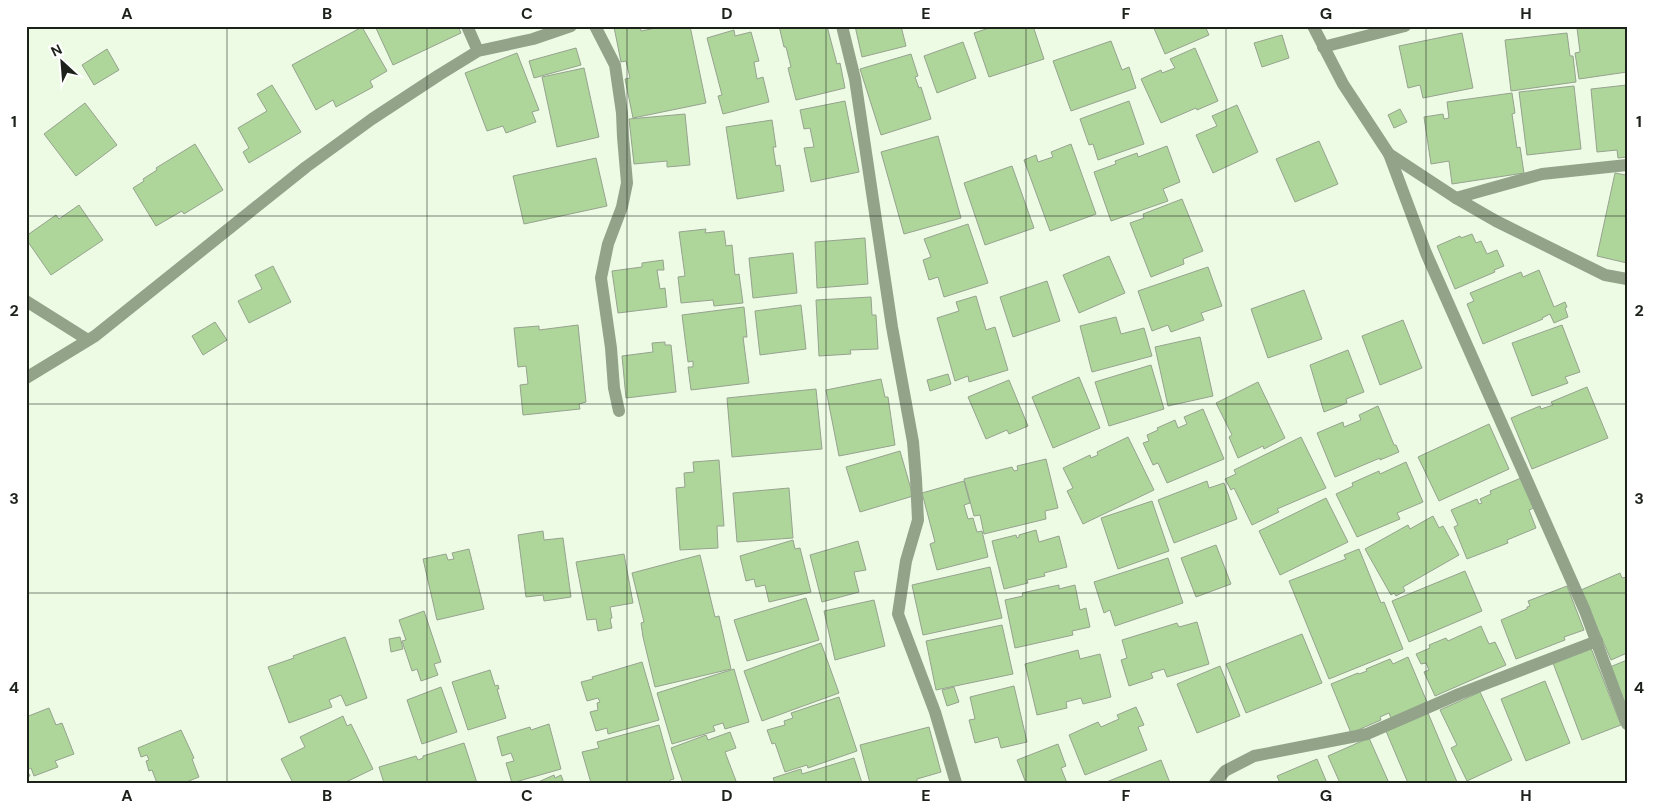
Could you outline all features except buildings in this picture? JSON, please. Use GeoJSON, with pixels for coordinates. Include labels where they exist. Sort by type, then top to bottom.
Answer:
{"type":"FeatureCollection","features":[{"type":"Feature","properties":{"kind":"street"},"geometry":{"type":"LineString","coordinates":[[467,26],[478,51]]}},
{"type":"Feature","properties":{"kind":"street"},"geometry":{"type":"LineString","coordinates":[[26,378],[88,340],[306,167],[380,114],[478,51],[533,39],[570,26]]}},
{"type":"Feature","properties":{"kind":"street"},"geometry":{"type":"LineString","coordinates":[[595,26],[615,65],[622,113],[627,183],[622,207],[608,244],[601,278],[611,348],[614,388],[619,411]]}},
{"type":"Feature","properties":{"kind":"street"},"geometry":{"type":"LineString","coordinates":[[842,26],[854,79],[892,327],[913,442],[918,520],[906,560],[898,614],[935,712],[956,783]]}},
{"type":"Feature","properties":{"kind":"street"},"geometry":{"type":"LineString","coordinates":[[1313,26],[1343,84],[1389,154],[1426,253],[1582,602],[1627,724]]}},
{"type":"Feature","properties":{"kind":"street"},"geometry":{"type":"LineString","coordinates":[[1323,47],[1405,26]]}},
{"type":"Feature","properties":{"kind":"street"},"geometry":{"type":"LineString","coordinates":[[1389,154],[1456,198],[1496,221],[1604,275],[1627,279]]}},
{"type":"Feature","properties":{"kind":"street"},"geometry":{"type":"LineString","coordinates":[[1456,198],[1542,174],[1627,165]]}},
{"type":"Feature","properties":{"kind":"street"},"geometry":{"type":"LineString","coordinates":[[26,301],[88,340]]}},
{"type":"Feature","properties":{"kind":"street"},"geometry":{"type":"LineString","coordinates":[[1215,783],[1225,771],[1254,756],[1367,734],[1459,694],[1597,641]]}}]}
